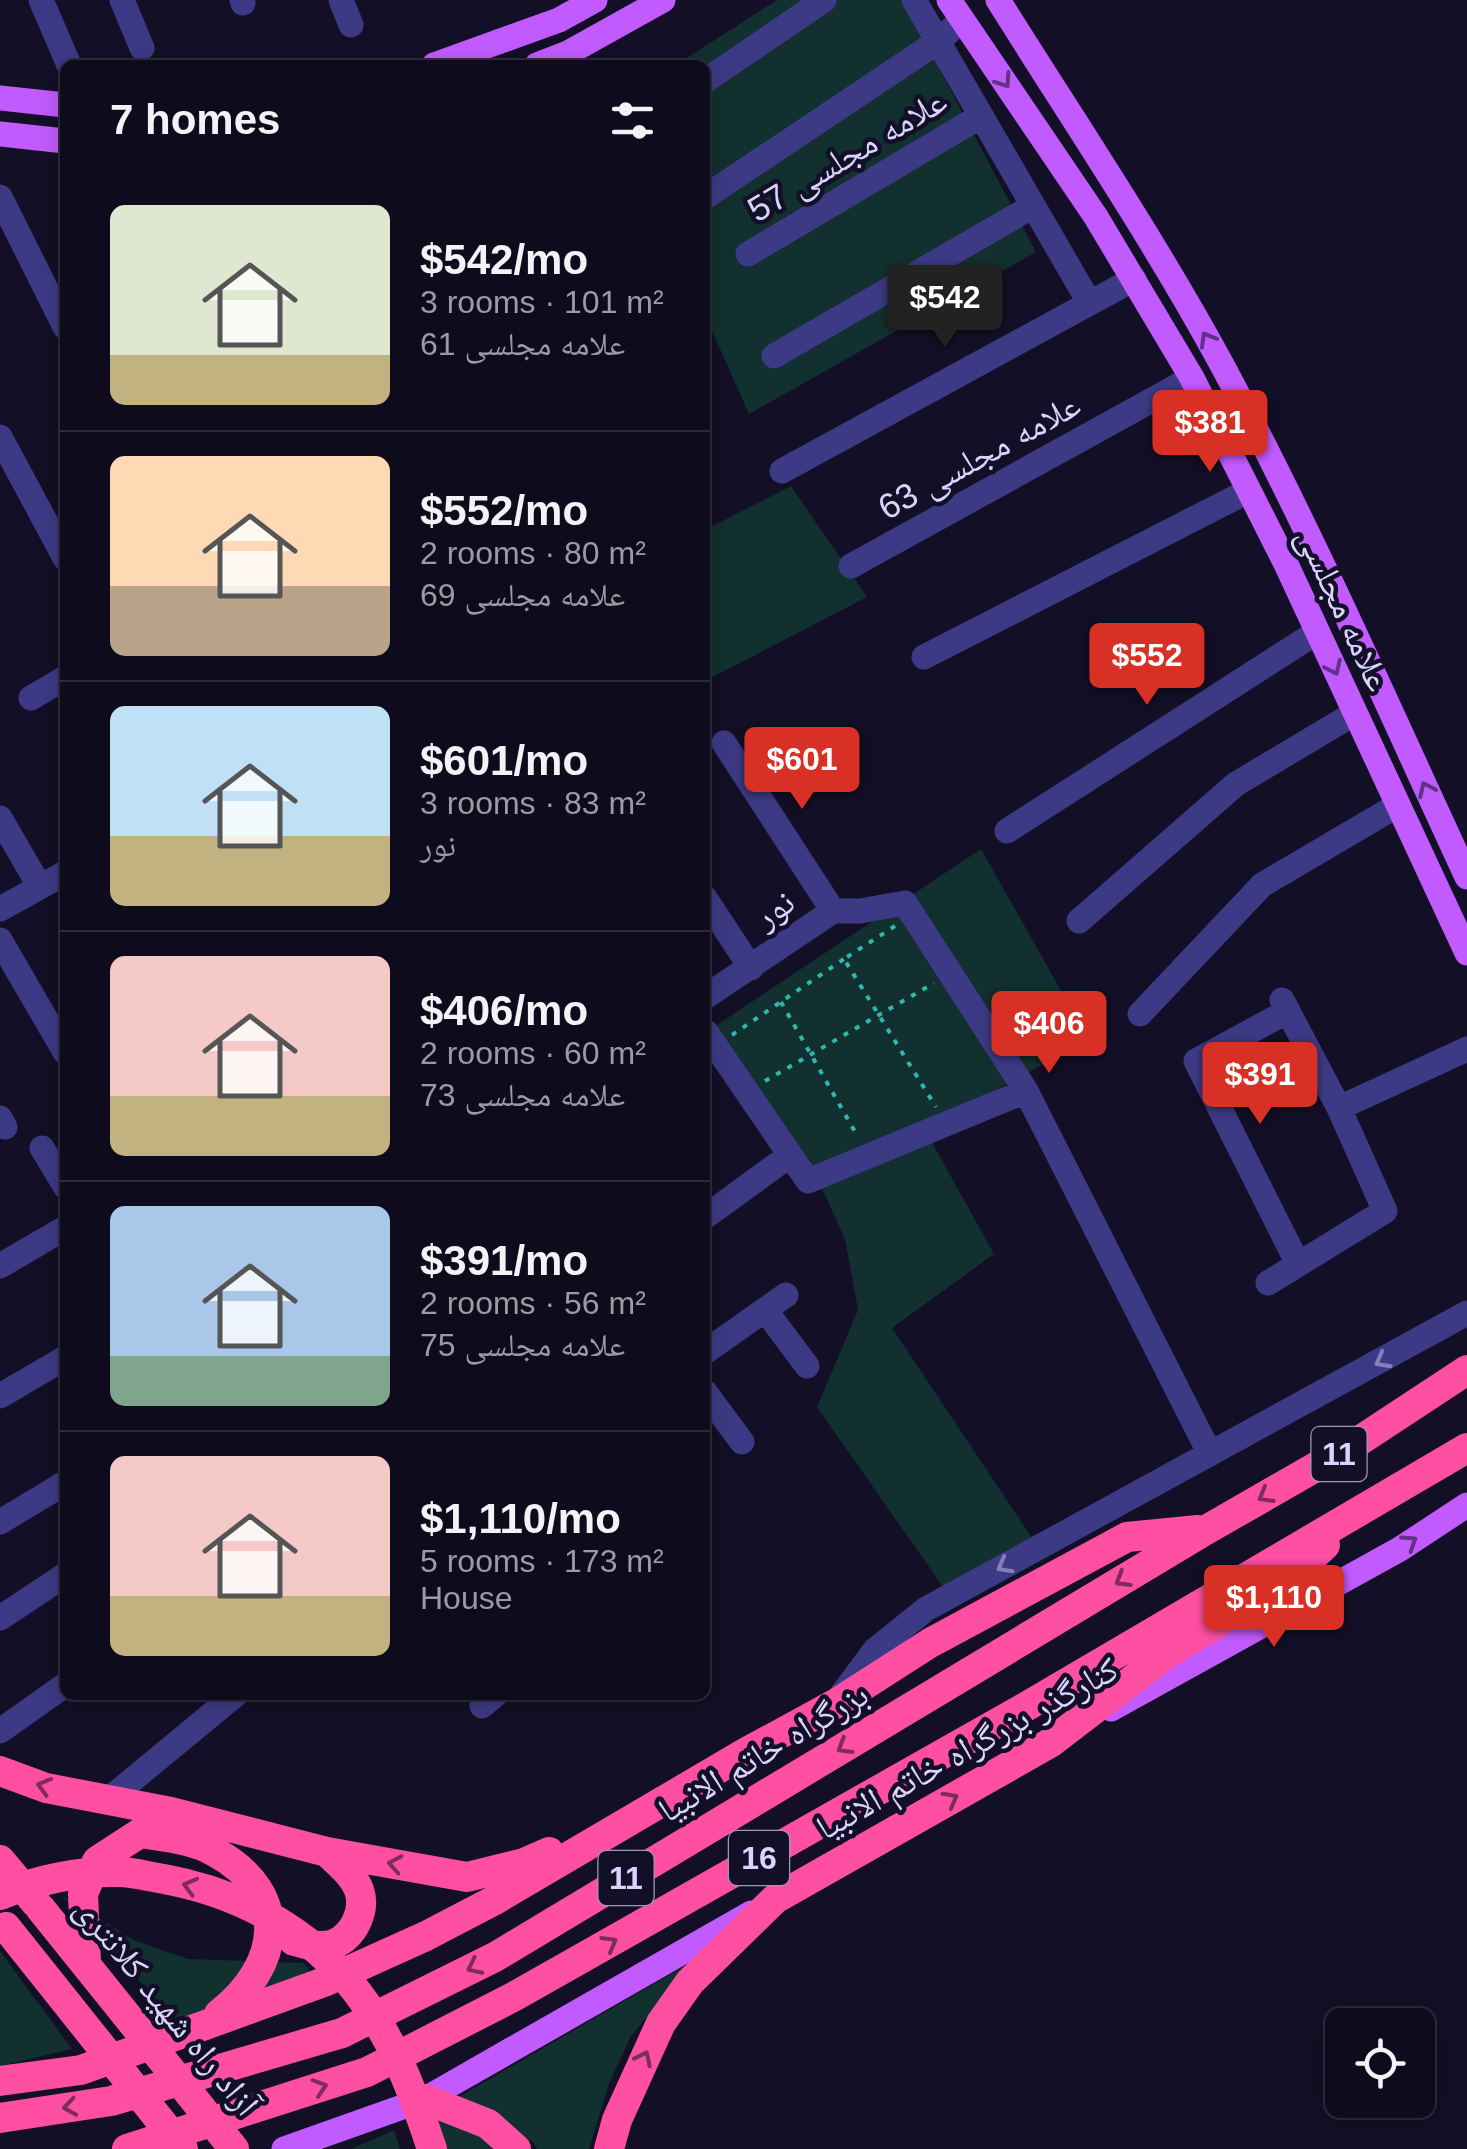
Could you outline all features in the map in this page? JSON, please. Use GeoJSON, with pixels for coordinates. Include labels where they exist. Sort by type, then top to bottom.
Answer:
{"type":"FeatureCollection","features":[{"type":"Feature","properties":{"kind":"highway","name":"بزرگراه خاتم الانبیا"},"geometry":{"type":"LineString","coordinates":[[0,2118],[111,2101],[342,2032],[495,1957],[1347,1449],[1467,1370]]}},
{"type":"Feature","properties":{"kind":"highway","name":"16"},"geometry":{"type":"LineString","coordinates":[[127,2149],[366,2072],[516,1996],[1022,1709],[1467,1448]]}},
{"type":"Feature","properties":{"kind":"highway","name":"16"},"geometry":{"type":"LineString","coordinates":[[1050,1744],[1165,1655],[1288,1580],[1364,1508]]}},
{"type":"Feature","properties":{"kind":"highway"},"geometry":{"type":"LineString","coordinates":[[0,2082],[81,2070],[324,1982],[426,1936],[835,1704],[930,1644],[1127,1538],[1206,1530]]}},
{"type":"Feature","properties":{"kind":"highway","name":"کنارگذر بزرگراه خاتم الانبیا"},"geometry":{"type":"LineString","coordinates":[[775,1899],[1050,1744]]}},
{"type":"Feature","properties":{"kind":"highway"},"geometry":{"type":"LineString","coordinates":[[0,1771],[46,1788],[171,1812],[326,1852],[467,1877],[524,1863],[622,1826]]}},
{"type":"Feature","properties":{"kind":"highway"},"geometry":{"type":"LineString","coordinates":[[86,1963],[83,1894],[98,1861],[140,1833],[180,1838],[216,1852],[252,1880],[272,1924],[292,1940],[318,1947],[336,1944],[351,1932],[361,1914],[360,1891],[347,1871],[326,1852]]}},
{"type":"Feature","properties":{"kind":"highway","name":"آزاد راه شهید کلانتری"},"geometry":{"type":"LineString","coordinates":[[0,1860],[234,2149]]}},
{"type":"Feature","properties":{"kind":"highway"},"geometry":{"type":"LineString","coordinates":[[0,1895],[64,1876],[122,1872],[179,1882],[234,1898],[278,1920],[327,1959],[356,1992],[404,2069],[432,2149]]}},
{"type":"Feature","properties":{"kind":"highway"},"geometry":{"type":"LineString","coordinates":[[609,2149],[616,2120],[661,2022],[690,1982],[775,1899]]}},
{"type":"Feature","properties":{"kind":"highway"},"geometry":{"type":"LineString","coordinates":[[3,1923],[183,2149]]}},
{"type":"Feature","properties":{"kind":"highway"},"geometry":{"type":"LineString","coordinates":[[202,2028],[241,1997],[262,1966],[272,1924]]}},
{"type":"Feature","properties":{"kind":"highway"},"geometry":{"type":"LineString","coordinates":[[425,2099],[488,2124],[516,2149]]}},
{"type":"Feature","properties":{"kind":"main road"},"geometry":{"type":"LineString","coordinates":[[448,60],[558,20],[595,0]]}},
{"type":"Feature","properties":{"kind":"main road"},"geometry":{"type":"LineString","coordinates":[[550,60],[663,0]]}},
{"type":"Feature","properties":{"kind":"main road","name":"علامه مجلسی"},"geometry":{"type":"LineString","coordinates":[[998,0],[1220,363],[1314,550],[1467,877]]}},
{"type":"Feature","properties":{"kind":"main road","name":"علامه مجلسی"},"geometry":{"type":"LineString","coordinates":[[956,10],[1096,217],[1192,378],[1286,564],[1467,953]]}},
{"type":"Feature","properties":{"kind":"main road"},"geometry":{"type":"LineString","coordinates":[[0,98],[60,104]]}},
{"type":"Feature","properties":{"kind":"main road"},"geometry":{"type":"LineString","coordinates":[[0,134],[60,140]]}},
{"type":"Feature","properties":{"kind":"main road"},"geometry":{"type":"LineString","coordinates":[[1286,564],[1314,550]]}},
{"type":"Feature","properties":{"kind":"main road","name":"کنارگذر بزرگراه خاتم الانبیا"},"geometry":{"type":"LineString","coordinates":[[1050,1744],[1400,1549],[1467,1505]]}},
{"type":"Feature","properties":{"kind":"main road","name":"کنارگذر بزرگراه خاتم الانبیا"},"geometry":{"type":"LineString","coordinates":[[284,2149],[425,2099],[775,1899]]}},
{"type":"Feature","properties":{"kind":"street"},"geometry":{"type":"LineString","coordinates":[[41,0],[67,60]]}},
{"type":"Feature","properties":{"kind":"street"},"geometry":{"type":"LineString","coordinates":[[122,0],[142,48]]}},
{"type":"Feature","properties":{"kind":"street"},"geometry":{"type":"LineString","coordinates":[[341,0],[351,25]]}},
{"type":"Feature","properties":{"kind":"street"},"geometry":{"type":"LineString","coordinates":[[710,78],[824,0]]}},
{"type":"Feature","properties":{"kind":"street"},"geometry":{"type":"LineString","coordinates":[[914,0],[1089,302]]}},
{"type":"Feature","properties":{"kind":"street"},"geometry":{"type":"LineString","coordinates":[[710,193],[936,42],[956,10]]}},
{"type":"Feature","properties":{"kind":"street","name":"علامه مجلسی 57"},"geometry":{"type":"LineString","coordinates":[[748,254],[981,116]]}},
{"type":"Feature","properties":{"kind":"street"},"geometry":{"type":"LineString","coordinates":[[0,196],[60,317]]}},
{"type":"Feature","properties":{"kind":"street"},"geometry":{"type":"LineString","coordinates":[[774,356],[1034,206]]}},
{"type":"Feature","properties":{"kind":"street"},"geometry":{"type":"LineString","coordinates":[[782,471],[1134,279]]}},
{"type":"Feature","properties":{"kind":"street","name":"علامه مجلسی 63"},"geometry":{"type":"LineString","coordinates":[[852,566],[1192,378]]}},
{"type":"Feature","properties":{"kind":"street"},"geometry":{"type":"LineString","coordinates":[[0,438],[60,549]]}},
{"type":"Feature","properties":{"kind":"street"},"geometry":{"type":"LineString","coordinates":[[924,656],[1248,492]]}},
{"type":"Feature","properties":{"kind":"street"},"geometry":{"type":"LineString","coordinates":[[1007,831],[1318,632]]}},
{"type":"Feature","properties":{"kind":"street"},"geometry":{"type":"LineString","coordinates":[[31,698],[60,681]]}},
{"type":"Feature","properties":{"kind":"street"},"geometry":{"type":"LineString","coordinates":[[1079,921],[1236,784],[1355,713]]}},
{"type":"Feature","properties":{"kind":"street"},"geometry":{"type":"LineString","coordinates":[[724,744],[833,911],[905,903],[914,914],[1026,1091],[1210,1454]]}},
{"type":"Feature","properties":{"kind":"street"},"geometry":{"type":"LineString","coordinates":[[1140,1014],[1262,885],[1398,805]]}},
{"type":"Feature","properties":{"kind":"street"},"geometry":{"type":"LineString","coordinates":[[0,818],[40,887]]}},
{"type":"Feature","properties":{"kind":"street"},"geometry":{"type":"LineString","coordinates":[[0,909],[60,876]]}},
{"type":"Feature","properties":{"kind":"street"},"geometry":{"type":"LineString","coordinates":[[710,906],[751,968]]}},
{"type":"Feature","properties":{"kind":"street","name":"نور"},"geometry":{"type":"LineString","coordinates":[[710,995],[833,911]]}},
{"type":"Feature","properties":{"kind":"street"},"geometry":{"type":"LineString","coordinates":[[0,940],[60,1043]]}},
{"type":"Feature","properties":{"kind":"street"},"geometry":{"type":"LineString","coordinates":[[1268,1283],[1384,1211],[1338,1108],[1285,1006],[1196,1060],[1298,1264]]}},
{"type":"Feature","properties":{"kind":"street"},"geometry":{"type":"LineString","coordinates":[[716,1047],[808,1180],[1026,1091]]}},
{"type":"Feature","properties":{"kind":"street"},"geometry":{"type":"LineString","coordinates":[[1338,1108],[1467,1049]]}},
{"type":"Feature","properties":{"kind":"street"},"geometry":{"type":"LineString","coordinates":[[42,1148],[60,1178]]}},
{"type":"Feature","properties":{"kind":"street"},"geometry":{"type":"LineString","coordinates":[[710,1213],[790,1154]]}},
{"type":"Feature","properties":{"kind":"street"},"geometry":{"type":"LineString","coordinates":[[1,1262],[60,1231]]}},
{"type":"Feature","properties":{"kind":"street"},"geometry":{"type":"LineString","coordinates":[[710,1348],[776,1302],[808,1366]]}},
{"type":"Feature","properties":{"kind":"street"},"geometry":{"type":"LineString","coordinates":[[835,1704],[875,1650],[926,1609],[1467,1314]]}},
{"type":"Feature","properties":{"kind":"street"},"geometry":{"type":"LineString","coordinates":[[0,1396],[60,1361]]}},
{"type":"Feature","properties":{"kind":"street"},"geometry":{"type":"LineString","coordinates":[[710,1399],[742,1442]]}},
{"type":"Feature","properties":{"kind":"street"},"geometry":{"type":"LineString","coordinates":[[0,1522],[60,1486]]}},
{"type":"Feature","properties":{"kind":"street"},"geometry":{"type":"LineString","coordinates":[[0,1618],[60,1578]]}},
{"type":"Feature","properties":{"kind":"street"},"geometry":{"type":"LineString","coordinates":[[0,1732],[60,1688]]}},
{"type":"Feature","properties":{"kind":"street"},"geometry":{"type":"LineString","coordinates":[[108,1800],[229,1700]]}},
{"type":"Feature","properties":{"kind":"path"},"geometry":{"type":"LineString","coordinates":[[716,1047],[914,914]]}},
{"type":"Feature","properties":{"kind":"path"},"geometry":{"type":"LineString","coordinates":[[844,959],[947,1124]]}},
{"type":"Feature","properties":{"kind":"path"},"geometry":{"type":"LineString","coordinates":[[747,1091],[952,974]]}},
{"type":"Feature","properties":{"kind":"path"},"geometry":{"type":"LineString","coordinates":[[780,1002],[868,1156]]}},
{"type":"Feature","properties":{"kind":"green space"},"geometry":{"type":"Polygon","coordinates":[[[777,0],[903,0],[1036,252],[749,414],[710,326],[710,60],[684,60],[777,0]]]}},
{"type":"Feature","properties":{"kind":"green space"},"geometry":{"type":"Polygon","coordinates":[[[791,486],[867,597],[710,678],[710,527],[791,486]]]}},
{"type":"Feature","properties":{"kind":"green space"},"geometry":{"type":"Polygon","coordinates":[[[981,849],[1089,1040],[924,1128],[994,1254],[892,1328],[1036,1544],[948,1594],[817,1407],[858,1310],[845,1239],[820,1184],[714,1027],[981,849]]]}},
{"type":"Feature","properties":{"kind":"green space"},"geometry":{"type":"Polygon","coordinates":[[[61,1895],[136,1941],[188,1959],[304,1963],[310,1971],[177,2022],[61,1895]]]}},
{"type":"Feature","properties":{"kind":"green space"},"geometry":{"type":"Polygon","coordinates":[[[0,1951],[72,2049],[0,2066],[0,1951]]]}},
{"type":"Feature","properties":{"kind":"green space"},"geometry":{"type":"Polygon","coordinates":[[[695,1960],[631,2036],[609,2084],[589,2149],[537,2149],[533,2142],[483,2109],[457,2098],[695,1960]]]}},
{"type":"Feature","properties":{"kind":"green space"},"geometry":{"type":"Polygon","coordinates":[[[432,2117],[461,2120],[501,2149],[444,2149],[432,2117]]]}},
{"type":"Feature","properties":{"kind":"green space"},"geometry":{"type":"Polygon","coordinates":[[[394,2130],[400,2149],[351,2149],[394,2130]]]}}]}
